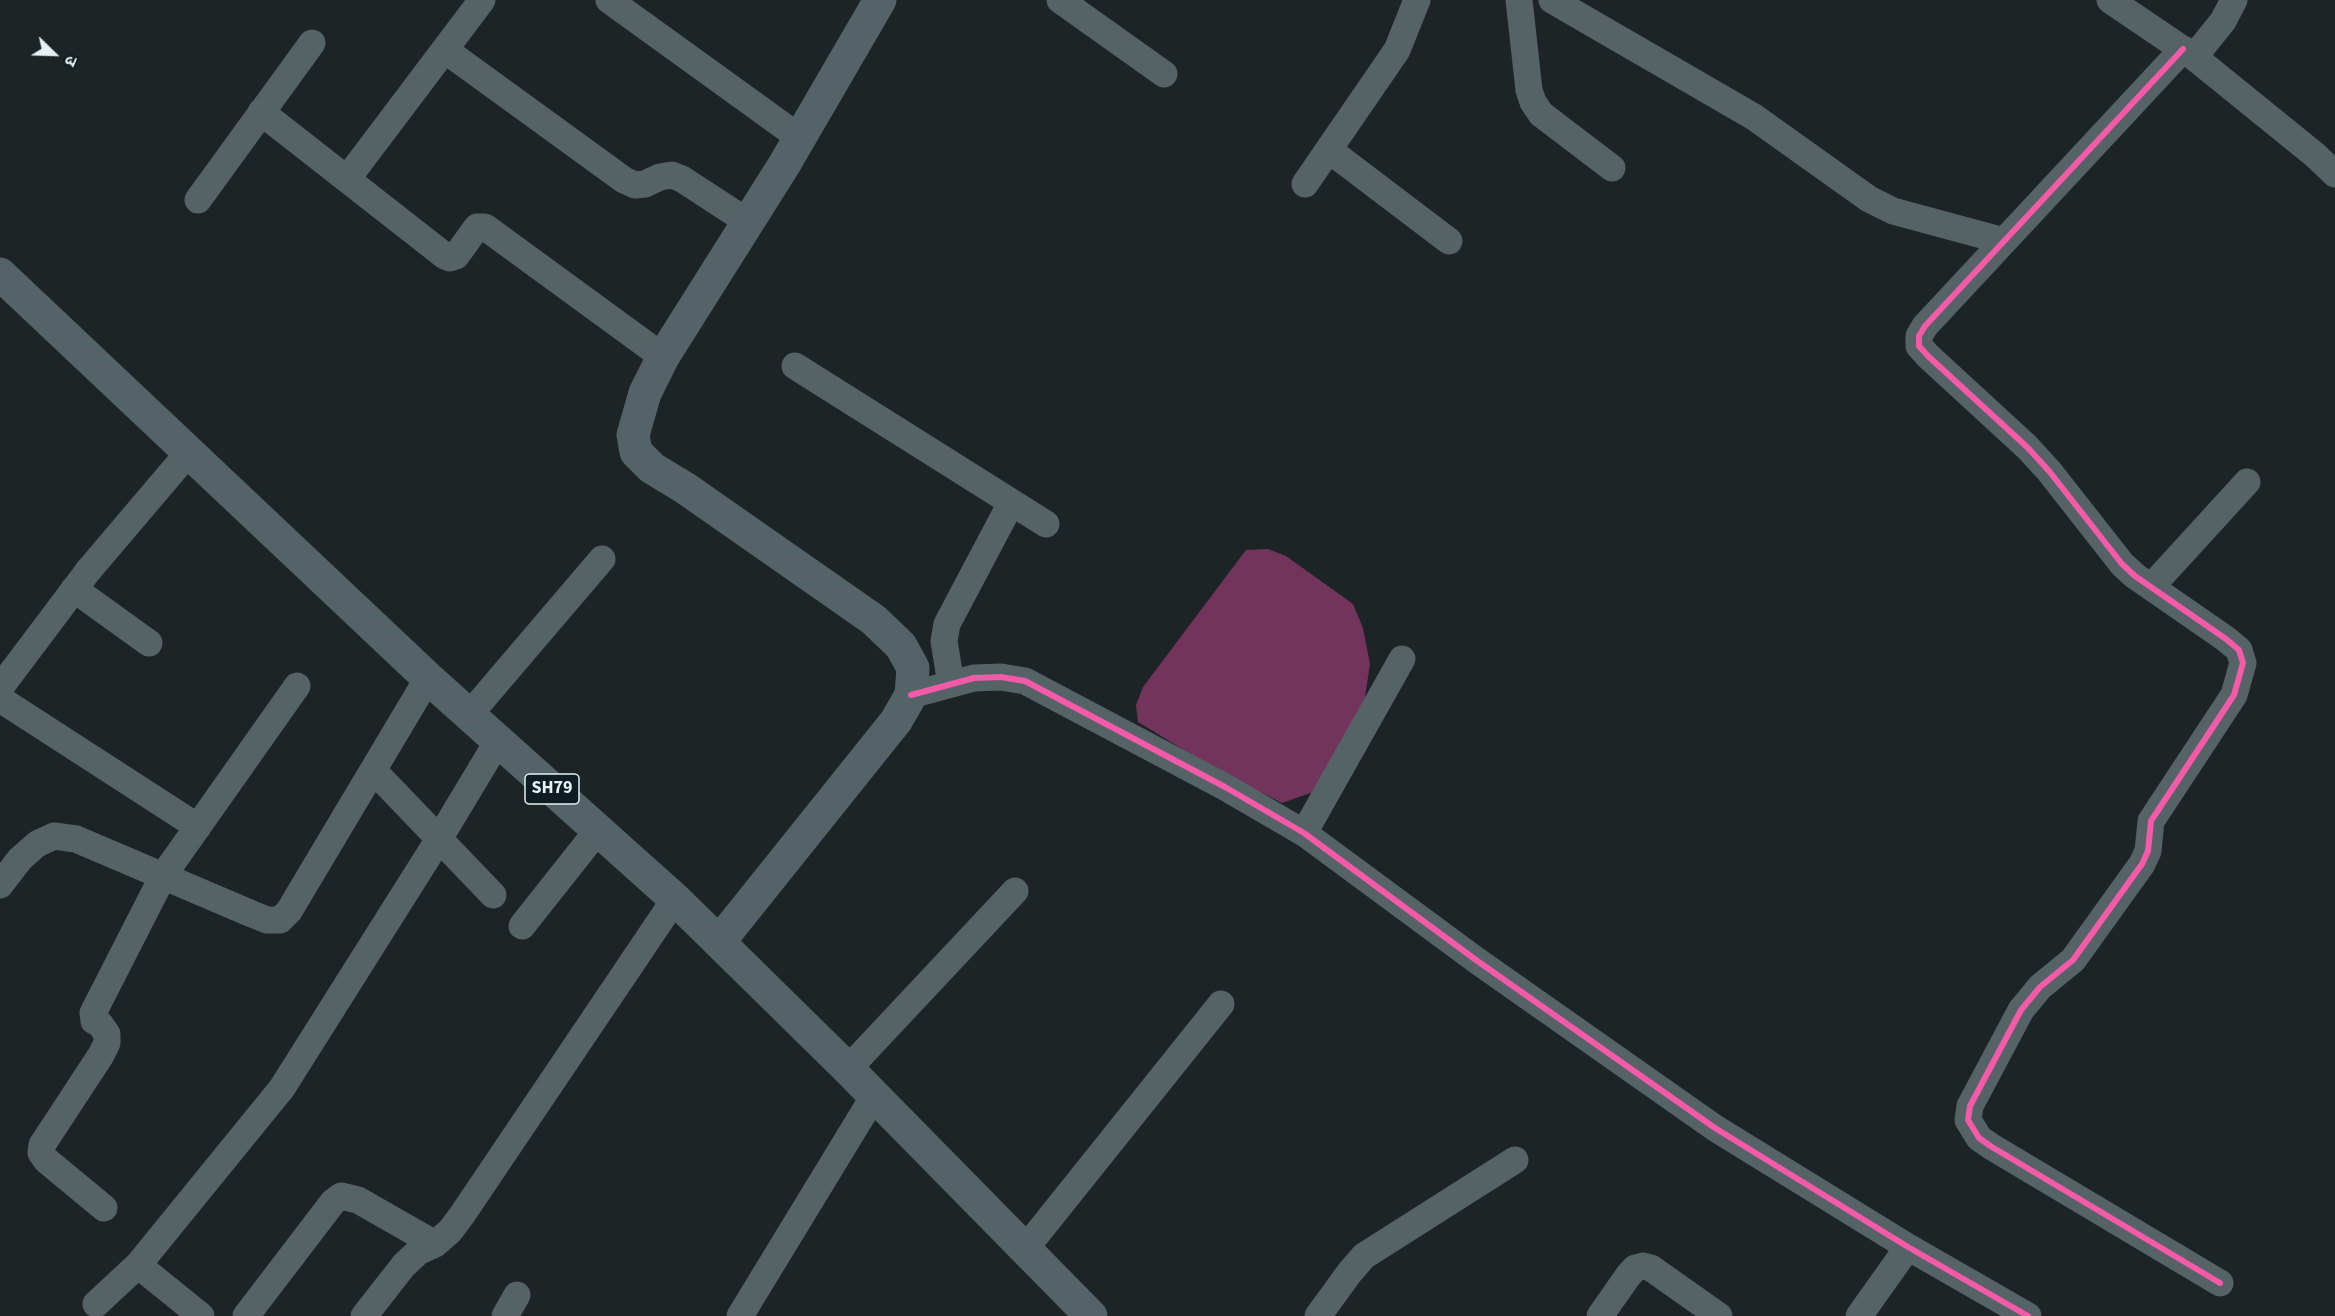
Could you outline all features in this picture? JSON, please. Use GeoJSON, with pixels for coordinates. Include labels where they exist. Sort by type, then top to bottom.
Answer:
{"type":"FeatureCollection","features":[{"type":"Feature","properties":{"kind":"main road"},"geometry":{"type":"LineString","coordinates":[[719,942],[896,721],[910,694],[913,668],[900,646],[874,620],[685,488],[652,468],[636,452],[633,435],[645,393],[663,357],[800,138],[880,0]]}},
{"type":"Feature","properties":{"kind":"main road","name":"SH79"},"geometry":{"type":"LineString","coordinates":[[0,274],[428,678],[675,898],[848,1069],[1091,1316]]}},
{"type":"Feature","properties":{"kind":"street"},"geometry":{"type":"LineString","coordinates":[[347,179],[482,0]]}},
{"type":"Feature","properties":{"kind":"street"},"geometry":{"type":"LineString","coordinates":[[609,0],[800,138]]}},
{"type":"Feature","properties":{"kind":"street"},"geometry":{"type":"LineString","coordinates":[[1060,0],[1164,74]]}},
{"type":"Feature","properties":{"kind":"street"},"geometry":{"type":"LineString","coordinates":[[1305,184],[1396,50],[1417,0]]}},
{"type":"Feature","properties":{"kind":"street"},"geometry":{"type":"LineString","coordinates":[[1519,0],[1529,90],[1533,102],[1541,114],[1612,168]]}},
{"type":"Feature","properties":{"kind":"street"},"geometry":{"type":"LineString","coordinates":[[1552,0],[1754,117],[1869,199],[1893,211],[2004,241]]}},
{"type":"Feature","properties":{"kind":"street"},"geometry":{"type":"LineString","coordinates":[[2110,0],[2189,53],[2315,155],[2335,174]]}},
{"type":"Feature","properties":{"kind":"street"},"geometry":{"type":"LineString","coordinates":[[2220,1283],[1978,1138],[1968,1120],[1970,1106],[2020,1010],[2040,987],[2073,960],[2142,864],[2148,851],[2151,821],[2234,695],[2243,663],[2239,650],[2122,564],[2049,471],[2027,447],[1919,346],[1919,336],[1925,326],[2004,241],[2223,21],[2234,0]]}},
{"type":"Feature","properties":{"kind":"street"},"geometry":{"type":"LineString","coordinates":[[198,200],[312,43]]}},
{"type":"Feature","properties":{"kind":"street"},"geometry":{"type":"LineString","coordinates":[[445,50],[624,180],[635,185],[645,184],[660,177],[672,175],[682,179],[748,222]]}},
{"type":"Feature","properties":{"kind":"street"},"geometry":{"type":"LineString","coordinates":[[261,112],[450,258],[460,252],[477,227],[485,227],[663,357]]}},
{"type":"Feature","properties":{"kind":"street"},"geometry":{"type":"LineString","coordinates":[[1329,150],[1449,241]]}},
{"type":"Feature","properties":{"kind":"street"},"geometry":{"type":"LineString","coordinates":[[795,366],[1046,524]]}},
{"type":"Feature","properties":{"kind":"street"},"geometry":{"type":"LineString","coordinates":[[0,688],[74,589],[189,452]]}},
{"type":"Feature","properties":{"kind":"street"},"geometry":{"type":"LineString","coordinates":[[2151,587],[2247,482]]}},
{"type":"Feature","properties":{"kind":"street"},"geometry":{"type":"LineString","coordinates":[[951,684],[944,641],[947,624],[1011,503]]}},
{"type":"Feature","properties":{"kind":"street"},"geometry":{"type":"LineString","coordinates":[[469,715],[602,559]]}},
{"type":"Feature","properties":{"kind":"street"},"geometry":{"type":"LineString","coordinates":[[74,589],[149,643]]}},
{"type":"Feature","properties":{"kind":"street"},"geometry":{"type":"LineString","coordinates":[[1304,833],[1402,659]]}},
{"type":"Feature","properties":{"kind":"street"},"geometry":{"type":"LineString","coordinates":[[910,694],[974,678],[1001,677],[1025,681],[1225,787],[1304,833],[1476,960],[1715,1128],[1908,1247],[2028,1316]]}},
{"type":"Feature","properties":{"kind":"street"},"geometry":{"type":"LineString","coordinates":[[0,885],[20,859],[37,844],[54,836],[76,839],[267,920],[280,920],[289,911],[428,678]]}},
{"type":"Feature","properties":{"kind":"street"},"geometry":{"type":"LineString","coordinates":[[104,1208],[46,1160],[41,1153],[42,1145],[107,1043],[107,1034],[100,1024],[94,1021],[93,1013],[163,876],[297,686]]}},
{"type":"Feature","properties":{"kind":"street"},"geometry":{"type":"LineString","coordinates":[[0,699],[198,827]]}},
{"type":"Feature","properties":{"kind":"street"},"geometry":{"type":"LineString","coordinates":[[96,1304],[138,1264],[282,1088],[498,741]]}},
{"type":"Feature","properties":{"kind":"street"},"geometry":{"type":"LineString","coordinates":[[373,770],[493,895]]}},
{"type":"Feature","properties":{"kind":"street"},"geometry":{"type":"LineString","coordinates":[[522,926],[598,830]]}},
{"type":"Feature","properties":{"kind":"street"},"geometry":{"type":"LineString","coordinates":[[848,1069],[1014,891]]}},
{"type":"Feature","properties":{"kind":"street"},"geometry":{"type":"LineString","coordinates":[[364,1316],[404,1265],[418,1252],[435,1244],[450,1231],[462,1215],[675,898]]}},
{"type":"Feature","properties":{"kind":"street"},"geometry":{"type":"LineString","coordinates":[[1025,1249],[1221,1004]]}},
{"type":"Feature","properties":{"kind":"street"},"geometry":{"type":"LineString","coordinates":[[740,1316],[874,1096]]}},
{"type":"Feature","properties":{"kind":"street"},"geometry":{"type":"LineString","coordinates":[[1318,1316],[1364,1256],[1515,1160]]}},
{"type":"Feature","properties":{"kind":"street"},"geometry":{"type":"LineString","coordinates":[[246,1316],[333,1202],[341,1197],[358,1200],[435,1244]]}},
{"type":"Feature","properties":{"kind":"street"},"geometry":{"type":"LineString","coordinates":[[1859,1316],[1908,1247]]}},
{"type":"Feature","properties":{"kind":"street"},"geometry":{"type":"LineString","coordinates":[[138,1264],[201,1316]]}},
{"type":"Feature","properties":{"kind":"street"},"geometry":{"type":"LineString","coordinates":[[1600,1316],[1628,1276],[1635,1268],[1643,1266],[1651,1268],[1719,1316]]}},
{"type":"Feature","properties":{"kind":"shaded area"},"geometry":{"type":"Polygon","coordinates":[[[1268,549],[1286,556],[1353,604],[1363,628],[1370,664],[1365,697],[1340,756],[1316,791],[1282,803],[1217,770],[1138,722],[1136,705],[1143,687],[1246,550],[1268,549]]]}},
{"type":"Feature","properties":{"kind":"cycle path"},"geometry":{"type":"LineString","coordinates":[[2183,49],[1925,326],[1919,336],[1919,346],[2027,447],[2049,471],[2122,564],[2135,576],[2239,650],[2243,663],[2234,695],[2151,821],[2148,851],[2142,864],[2073,960],[2040,987],[2021,1010],[1970,1106],[1968,1120],[1979,1138],[1992,1147],[2220,1283]]}},
{"type":"Feature","properties":{"kind":"cycle path"},"geometry":{"type":"LineString","coordinates":[[911,695],[974,678],[1001,677],[1025,681],[1225,787],[1304,833],[1476,960],[1715,1128],[1908,1247],[2028,1316]]}}]}
